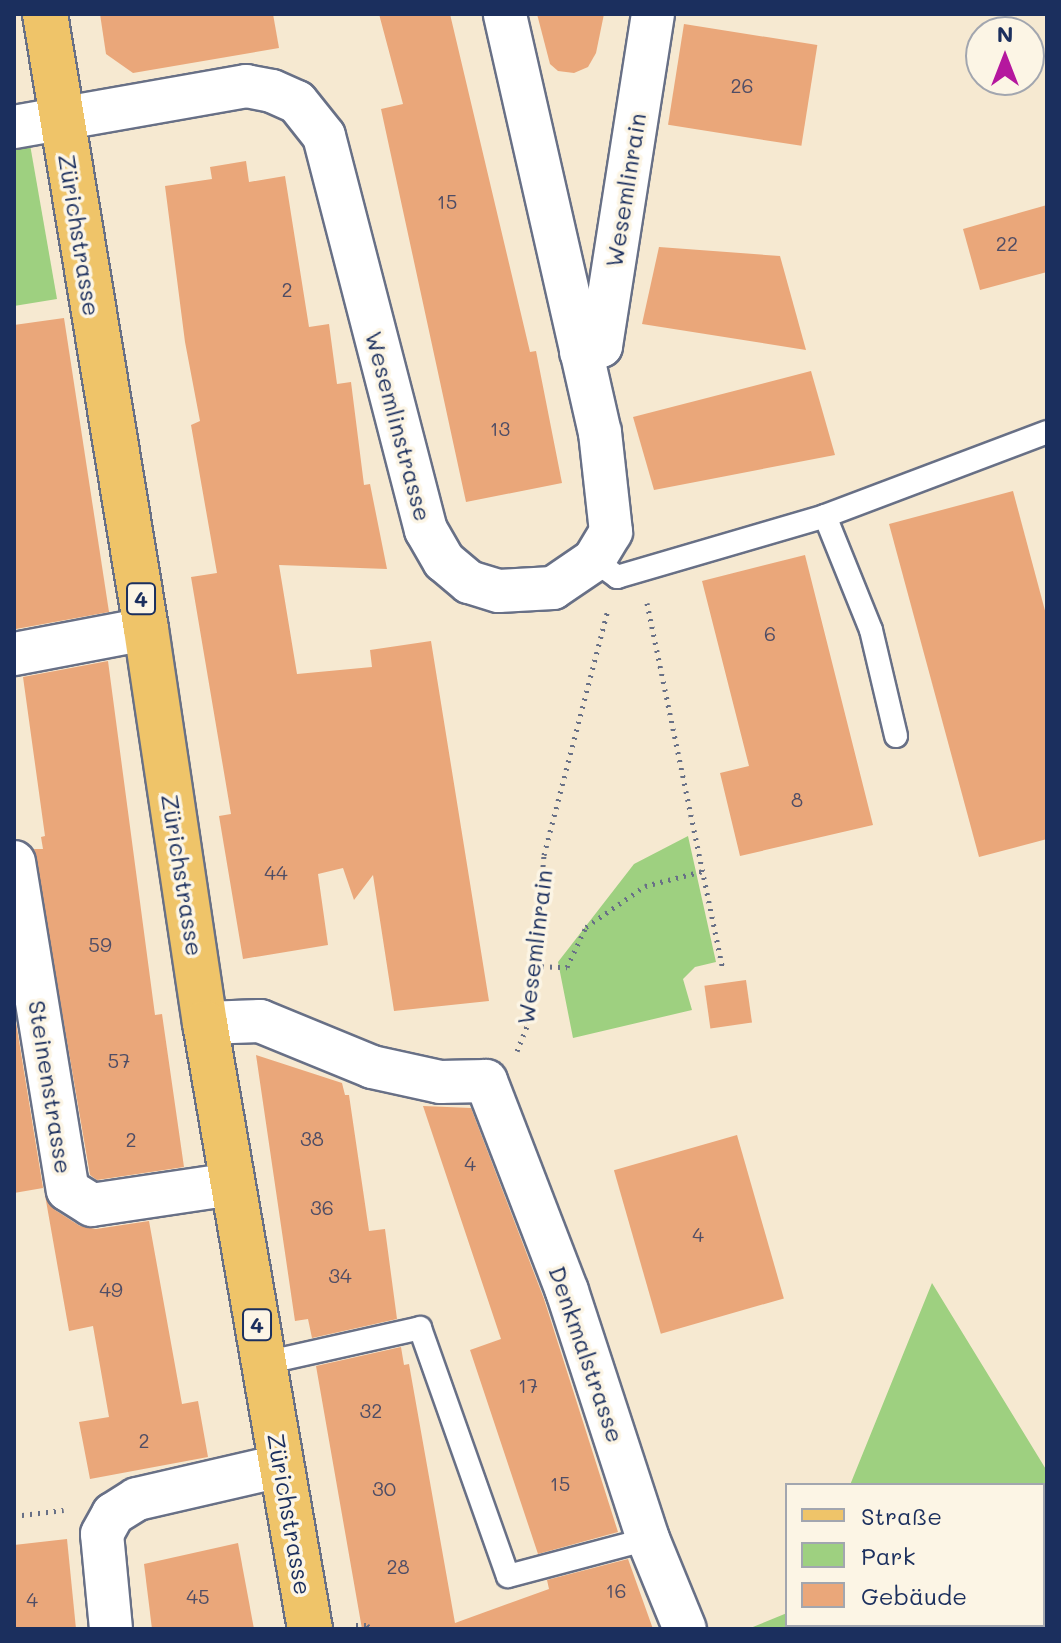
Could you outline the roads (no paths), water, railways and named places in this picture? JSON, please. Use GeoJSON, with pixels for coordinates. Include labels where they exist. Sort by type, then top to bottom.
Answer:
{"type":"FeatureCollection","features":[{"type":"Feature","properties":{"kind":"main road","name":"Zürichstrasse"},"geometry":{"type":"LineString","coordinates":[[45,14],[146,629],[205,1023],[310,1629]]}},
{"type":"Feature","properties":{"kind":"street"},"geometry":{"type":"LineString","coordinates":[[505,14],[600,433],[611,532],[586,567]]}},
{"type":"Feature","properties":{"kind":"street","name":"Wesemlinrain"},"geometry":{"type":"LineString","coordinates":[[581,352],[601,346],[653,14]]}},
{"type":"Feature","properties":{"kind":"street","name":"Wesemlinstrasse"},"geometry":{"type":"LineString","coordinates":[[61,120],[246,86],[272,91],[297,102],[324,136],[426,530],[444,561],[469,582],[499,591],[553,588],[586,567]]}},
{"type":"Feature","properties":{"kind":"street","name":"Zürichstrasse"},"geometry":{"type":"LineString","coordinates":[[14,127],[61,120]]}},
{"type":"Feature","properties":{"kind":"street"},"geometry":{"type":"LineString","coordinates":[[14,654],[146,629]]}},
{"type":"Feature","properties":{"kind":"street","name":"Steinenstrasse"},"geometry":{"type":"LineString","coordinates":[[14,862],[68,1190],[92,1205],[233,1184]]}},
{"type":"Feature","properties":{"kind":"street","name":"Denkmalstrasse"},"geometry":{"type":"LineString","coordinates":[[205,1023],[260,1021],[372,1067],[440,1082],[486,1081],[567,1291],[648,1539],[685,1629]]}},
{"type":"Feature","properties":{"kind":"street"},"geometry":{"type":"LineString","coordinates":[[111,1629],[102,1534],[113,1514],[137,1499],[280,1466]]}},
{"type":"Feature","properties":{"kind":"lane"},"geometry":{"type":"LineString","coordinates":[[586,567],[617,577],[825,516],[1047,432]]}},
{"type":"Feature","properties":{"kind":"lane"},"geometry":{"type":"LineString","coordinates":[[825,516],[871,630],[896,736]]}},
{"type":"Feature","properties":{"kind":"lane"},"geometry":{"type":"LineString","coordinates":[[264,1363],[420,1328],[508,1576],[648,1539]]}}]}
